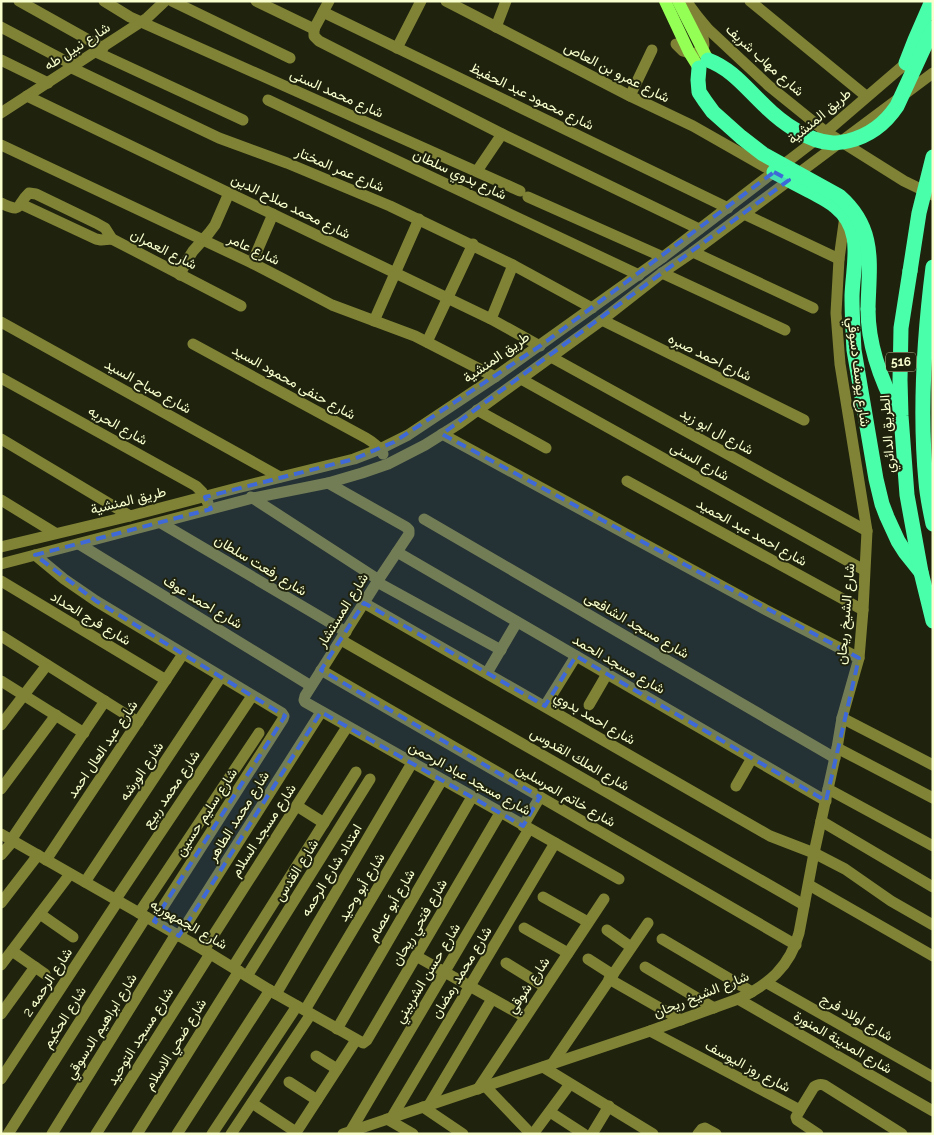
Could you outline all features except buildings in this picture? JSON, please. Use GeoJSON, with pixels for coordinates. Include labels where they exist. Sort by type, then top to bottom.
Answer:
{"type":"FeatureCollection","features":[{"type":"Feature","properties":{"kind":"highway"},"geometry":{"type":"LineString","coordinates":[[906,63],[932,1]]}},
{"type":"Feature","properties":{"kind":"highway"},"geometry":{"type":"LineString","coordinates":[[901,416],[886,388],[875,357],[868,326],[869,250],[865,233],[857,217],[846,202],[838,196],[763,154],[740,137],[713,112],[699,92],[698,80],[704,64],[720,65],[731,72],[764,106],[798,131],[822,141],[838,142],[852,140],[868,134],[893,112],[933,28]]}},
{"type":"Feature","properties":{"kind":"highway","name":"الطريق الدائري"},"geometry":{"type":"LineString","coordinates":[[933,157],[919,213],[901,328],[900,380],[907,495],[921,572],[933,621]]}},
{"type":"Feature","properties":{"kind":"highway"},"geometry":{"type":"LineString","coordinates":[[774,172],[833,204],[845,216],[852,230],[856,245],[852,310],[854,350],[879,492],[892,529],[905,552],[921,572]]}},
{"type":"Feature","properties":{"kind":"highway","name":"516"},"geometry":{"type":"LineString","coordinates":[[932,270],[924,356],[923,406],[926,483],[933,524]]}},
{"type":"Feature","properties":{"kind":"main road"},"geometry":{"type":"LineString","coordinates":[[665,1],[689,52],[704,64]]}},
{"type":"Feature","properties":{"kind":"main road"},"geometry":{"type":"LineString","coordinates":[[678,1],[704,64]]}},
{"type":"Feature","properties":{"kind":"street"},"geometry":{"type":"LineString","coordinates":[[19,1],[99,50],[243,120]]}},
{"type":"Feature","properties":{"kind":"street","name":"شارع محمد السنى"},"geometry":{"type":"LineString","coordinates":[[104,1],[130,18],[477,171],[663,257]]}},
{"type":"Feature","properties":{"kind":"street","name":"شارع نبيل طه"},"geometry":{"type":"LineString","coordinates":[[4,108],[27,96],[99,50],[147,18],[165,1]]}},
{"type":"Feature","properties":{"kind":"street"},"geometry":{"type":"LineString","coordinates":[[172,1],[290,58]]}},
{"type":"Feature","properties":{"kind":"street"},"geometry":{"type":"LineString","coordinates":[[256,1],[314,29]]}},
{"type":"Feature","properties":{"kind":"street"},"geometry":{"type":"LineString","coordinates":[[329,1],[314,29],[314,36],[319,41],[502,134],[700,229]]}},
{"type":"Feature","properties":{"kind":"street"},"geometry":{"type":"LineString","coordinates":[[397,48],[421,1]]}},
{"type":"Feature","properties":{"kind":"street","name":"شارع عمرو بن العاص"},"geometry":{"type":"LineString","coordinates":[[446,1],[630,96],[693,126],[774,172]]}},
{"type":"Feature","properties":{"kind":"street"},"geometry":{"type":"LineString","coordinates":[[496,27],[506,1]]}},
{"type":"Feature","properties":{"kind":"street","name":"شارع مهاب شريف"},"geometry":{"type":"LineString","coordinates":[[686,1],[708,29],[769,86],[826,132],[904,181],[933,195]]}},
{"type":"Feature","properties":{"kind":"street"},"geometry":{"type":"LineString","coordinates":[[750,1],[866,96]]}},
{"type":"Feature","properties":{"kind":"street","name":"شارع محمود عبد الحفيظ"},"geometry":{"type":"LineString","coordinates":[[323,12],[728,208]]}},
{"type":"Feature","properties":{"kind":"street"},"geometry":{"type":"LineString","coordinates":[[676,44],[683,51],[693,54],[704,46],[697,16]]}},
{"type":"Feature","properties":{"kind":"street","name":"شارع عمر المختار"},"geometry":{"type":"LineString","coordinates":[[1,27],[73,67],[219,138],[287,163],[390,206],[473,244],[592,308]]}},
{"type":"Feature","properties":{"kind":"street","name":"طريق المنشية"},"geometry":{"type":"LineString","coordinates":[[4,544],[130,516],[354,458],[380,449],[408,434],[540,346],[663,257],[826,132],[866,96],[933,41]]}},
{"type":"Feature","properties":{"kind":"street"},"geometry":{"type":"LineString","coordinates":[[630,96],[652,50]]}},
{"type":"Feature","properties":{"kind":"street"},"geometry":{"type":"LineString","coordinates":[[1,60],[48,83]]}},
{"type":"Feature","properties":{"kind":"street"},"geometry":{"type":"LineString","coordinates":[[1,564],[253,498],[328,483],[388,464],[442,434],[552,357],[933,73]]}},
{"type":"Feature","properties":{"kind":"street","name":"شارع محمد صلاح الدين"},"geometry":{"type":"LineString","coordinates":[[27,96],[448,298],[540,346]]}},
{"type":"Feature","properties":{"kind":"street","name":"شارع بدوي سلطان"},"geometry":{"type":"LineString","coordinates":[[268,100],[639,274]]}},
{"type":"Feature","properties":{"kind":"street"},"geometry":{"type":"LineString","coordinates":[[477,171],[502,134]]}},
{"type":"Feature","properties":{"kind":"street","name":"شارع عامر"},"geometry":{"type":"LineString","coordinates":[[1,146],[252,263],[332,306],[428,342],[495,377]]}},
{"type":"Feature","properties":{"kind":"street","name":"شارع العمران"},"geometry":{"type":"LineString","coordinates":[[1,203],[15,208],[21,204],[26,195],[32,193],[101,226],[112,239],[241,306]]}},
{"type":"Feature","properties":{"kind":"street"},"geometry":{"type":"LineString","coordinates":[[180,274],[189,256],[215,225],[230,193]]}},
{"type":"Feature","properties":{"kind":"street"},"geometry":{"type":"LineString","coordinates":[[252,263],[273,214]]}},
{"type":"Feature","properties":{"kind":"street"},"geometry":{"type":"LineString","coordinates":[[744,214],[839,259]]}},
{"type":"Feature","properties":{"kind":"street","name":"شارع يوسف دسوقي"},"geometry":{"type":"LineString","coordinates":[[845,216],[839,259],[836,313],[840,364],[867,531]]}},
{"type":"Feature","properties":{"kind":"street"},"geometry":{"type":"LineString","coordinates":[[374,321],[419,220]]}},
{"type":"Feature","properties":{"kind":"street"},"geometry":{"type":"LineString","coordinates":[[428,342],[473,244]]}},
{"type":"Feature","properties":{"kind":"street"},"geometry":{"type":"LineString","coordinates":[[693,252],[813,308]]}},
{"type":"Feature","properties":{"kind":"street"},"geometry":{"type":"LineString","coordinates":[[491,319],[513,265]]}},
{"type":"Feature","properties":{"kind":"street"},"geometry":{"type":"LineString","coordinates":[[662,274],[785,330]]}},
{"type":"Feature","properties":{"kind":"street","name":"شارع احمد صبره"},"geometry":{"type":"LineString","coordinates":[[602,320],[804,420]]}},
{"type":"Feature","properties":{"kind":"street","name":"شارع صباح السيد"},"geometry":{"type":"LineString","coordinates":[[1,322],[280,477]]}},
{"type":"Feature","properties":{"kind":"street","name":"شارع حنفى محمود السيد"},"geometry":{"type":"LineString","coordinates":[[193,344],[366,438],[380,449]]}},
{"type":"Feature","properties":{"kind":"street","name":"شارع ال ابو زيد"},"geometry":{"type":"LineString","coordinates":[[552,357],[867,531]]}},
{"type":"Feature","properties":{"kind":"street","name":"شارع الحريه"},"geometry":{"type":"LineString","coordinates":[[1,378],[196,486],[202,492],[211,509]]}},
{"type":"Feature","properties":{"kind":"street","name":"شارع السنى"},"geometry":{"type":"LineString","coordinates":[[521,379],[864,570]]}},
{"type":"Feature","properties":{"kind":"street"},"geometry":{"type":"LineString","coordinates":[[477,410],[546,448]]}},
{"type":"Feature","properties":{"kind":"street"},"geometry":{"type":"LineString","coordinates":[[442,434],[766,610],[859,658]]}},
{"type":"Feature","properties":{"kind":"street"},"geometry":{"type":"LineString","coordinates":[[3,445],[130,516]]}},
{"type":"Feature","properties":{"kind":"street"},"geometry":{"type":"LineString","coordinates":[[380,449],[388,464]]}},
{"type":"Feature","properties":{"kind":"street","name":"شارع احمد عبد الحميد"},"geometry":{"type":"LineString","coordinates":[[627,481],[863,610]]}},
{"type":"Feature","properties":{"kind":"street","name":"شارع المستشار"},"geometry":{"type":"LineString","coordinates":[[306,703],[304,698],[311,686],[409,534],[409,530],[406,527],[328,483]]}},
{"type":"Feature","properties":{"kind":"street"},"geometry":{"type":"LineString","coordinates":[[237,488],[378,581],[501,650]]}},
{"type":"Feature","properties":{"kind":"street"},"geometry":{"type":"LineString","coordinates":[[1,500],[55,534]]}},
{"type":"Feature","properties":{"kind":"street","name":"شارع مسجد الشافعى"},"geometry":{"type":"LineString","coordinates":[[424,519],[836,753],[933,798]]}},
{"type":"Feature","properties":{"kind":"street","name":"شارع رفعت سلطان"},"geometry":{"type":"LineString","coordinates":[[161,523],[343,636]]}},
{"type":"Feature","properties":{"kind":"street","name":"شارع الشيخ ريحان"},"geometry":{"type":"LineString","coordinates":[[347,1133],[650,1031],[738,999],[767,983],[779,971],[796,945],[799,934],[842,718],[859,658],[867,531]]}},
{"type":"Feature","properties":{"kind":"street","name":"شارع احمد عوف"},"geometry":{"type":"LineString","coordinates":[[79,544],[311,686]]}},
{"type":"Feature","properties":{"kind":"street","name":"شارع مسجد الحمد"},"geometry":{"type":"LineString","coordinates":[[397,552],[826,801]]}},
{"type":"Feature","properties":{"kind":"street"},"geometry":{"type":"LineString","coordinates":[[35,555],[80,590],[252,696]]}},
{"type":"Feature","properties":{"kind":"street","name":"شارع فرج الحداد"},"geometry":{"type":"LineString","coordinates":[[1,581],[166,680]]}},
{"type":"Feature","properties":{"kind":"street","name":"شارع احمد بدوي"},"geometry":{"type":"LineString","coordinates":[[364,603],[770,836],[814,853],[845,869],[891,901],[933,925]]}},
{"type":"Feature","properties":{"kind":"street"},"geometry":{"type":"LineString","coordinates":[[487,673],[517,622]]}},
{"type":"Feature","properties":{"kind":"street"},"geometry":{"type":"LineString","coordinates":[[1,636],[138,722]]}},
{"type":"Feature","properties":{"kind":"street","name":"شارع الملك القدوس"},"geometry":{"type":"LineString","coordinates":[[343,636],[804,905]]}},
{"type":"Feature","properties":{"kind":"street","name":"شارع عبد العال احمد"},"geometry":{"type":"LineString","coordinates":[[1,903],[42,857],[138,722],[183,654]]}},
{"type":"Feature","properties":{"kind":"street"},"geometry":{"type":"LineString","coordinates":[[545,706],[576,656]]}},
{"type":"Feature","properties":{"kind":"street"},"geometry":{"type":"LineString","coordinates":[[1,725],[47,665]]}},
{"type":"Feature","properties":{"kind":"street","name":"شارع خاتم المرسلين"},"geometry":{"type":"LineString","coordinates":[[321,670],[796,945]]}},
{"type":"Feature","properties":{"kind":"street"},"geometry":{"type":"LineString","coordinates":[[589,705],[607,674]]}},
{"type":"Feature","properties":{"kind":"street","name":"شارع الورشه"},"geometry":{"type":"LineString","coordinates":[[84,882],[222,677]]}},
{"type":"Feature","properties":{"kind":"street"},"geometry":{"type":"LineString","coordinates":[[1,681],[84,733]]}},
{"type":"Feature","properties":{"kind":"street","name":"شارع سليم حسين"},"geometry":{"type":"LineString","coordinates":[[146,917],[283,719],[283,714],[252,696]]}},
{"type":"Feature","properties":{"kind":"street","name":"شارع محمد ربيع"},"geometry":{"type":"LineString","coordinates":[[117,900],[252,696]]}},
{"type":"Feature","properties":{"kind":"street"},"geometry":{"type":"LineString","coordinates":[[1,856],[8,838],[105,701]]}},
{"type":"Feature","properties":{"kind":"street","name":"شارع مسجد عباد الرحمن"},"geometry":{"type":"LineString","coordinates":[[306,703],[619,878]]}},
{"type":"Feature","properties":{"kind":"street","name":"شارع محمد الطاهر"},"geometry":{"type":"LineString","coordinates":[[178,935],[321,712]]}},
{"type":"Feature","properties":{"kind":"street"},"geometry":{"type":"LineString","coordinates":[[1,789],[56,715]]}},
{"type":"Feature","properties":{"kind":"street"},"geometry":{"type":"LineString","coordinates":[[842,718],[933,765]]}},
{"type":"Feature","properties":{"kind":"street","name":"شارع مسجد السلام"},"geometry":{"type":"LineString","coordinates":[[207,952],[347,726]]}},
{"type":"Feature","properties":{"kind":"street"},"geometry":{"type":"LineString","coordinates":[[146,917],[259,733]]}},
{"type":"Feature","properties":{"kind":"street"},"geometry":{"type":"LineString","coordinates":[[736,786],[752,758]]}},
{"type":"Feature","properties":{"kind":"street","name":"امتداد شارع الرحمه"},"geometry":{"type":"LineString","coordinates":[[177,1134],[273,992],[412,763]]}},
{"type":"Feature","properties":{"kind":"street"},"geometry":{"type":"LineString","coordinates":[[240,971],[324,823],[356,772]]}},
{"type":"Feature","properties":{"kind":"street","name":"شارع القدس"},"geometry":{"type":"LineString","coordinates":[[240,971],[370,779]]}},
{"type":"Feature","properties":{"kind":"street","name":"شارع أبو وحيد"},"geometry":{"type":"LineString","coordinates":[[304,1010],[442,780]]}},
{"type":"Feature","properties":{"kind":"street"},"geometry":{"type":"LineString","coordinates":[[828,788],[933,846]]}},
{"type":"Feature","properties":{"kind":"street","name":"شارع أبو عصام"},"geometry":{"type":"LineString","coordinates":[[337,1029],[472,797]]}},
{"type":"Feature","properties":{"kind":"street","name":"شارع حسن الشربيني"},"geometry":{"type":"LineString","coordinates":[[347,1133],[444,972],[526,827],[540,797]]}},
{"type":"Feature","properties":{"kind":"street"},"geometry":{"type":"LineString","coordinates":[[296,806],[324,823]]}},
{"type":"Feature","properties":{"kind":"street","name":"شارع فتحي ريحان"},"geometry":{"type":"LineString","coordinates":[[296,1133],[337,1069],[358,1041],[364,1042],[367,1040],[500,813]]}},
{"type":"Feature","properties":{"kind":"street"},"geometry":{"type":"LineString","coordinates":[[822,821],[933,887]]}},
{"type":"Feature","properties":{"kind":"street","name":"شارع الجمهوريه"},"geometry":{"type":"LineString","coordinates":[[8,838],[358,1041]]}},
{"type":"Feature","properties":{"kind":"street","name":"شارع محمد رمضان"},"geometry":{"type":"LineString","coordinates":[[390,1118],[555,843]]}},
{"type":"Feature","properties":{"kind":"street"},"geometry":{"type":"LineString","coordinates":[[1,965],[70,874]]}},
{"type":"Feature","properties":{"kind":"street"},"geometry":{"type":"LineString","coordinates":[[809,885],[933,956]]}},
{"type":"Feature","properties":{"kind":"street"},"geometry":{"type":"LineString","coordinates":[[543,897],[588,922]]}},
{"type":"Feature","properties":{"kind":"street","name":"شارع شوقي"},"geometry":{"type":"LineString","coordinates":[[481,1088],[525,1017],[604,899]]}},
{"type":"Feature","properties":{"kind":"street","name":"شارع الرحمه 2"},"geometry":{"type":"LineString","coordinates":[[1,1079],[117,900]]}},
{"type":"Feature","properties":{"kind":"street"},"geometry":{"type":"LineString","coordinates":[[40,914],[73,937]]}},
{"type":"Feature","properties":{"kind":"street","name":"شارع الحكيم"},"geometry":{"type":"LineString","coordinates":[[8,1134],[146,917]]}},
{"type":"Feature","properties":{"kind":"street"},"geometry":{"type":"LineString","coordinates":[[648,923],[547,1066],[570,1084],[653,1134]]}},
{"type":"Feature","properties":{"kind":"street"},"geometry":{"type":"LineString","coordinates":[[524,928],[568,953]]}},
{"type":"Feature","properties":{"kind":"street"},"geometry":{"type":"LineString","coordinates":[[607,930],[631,948]]}},
{"type":"Feature","properties":{"kind":"street","name":"شارع ابراهيم الدسوقي"},"geometry":{"type":"LineString","coordinates":[[52,1134],[178,935]]}},
{"type":"Feature","properties":{"kind":"street"},"geometry":{"type":"LineString","coordinates":[[662,939],[752,992]]}},
{"type":"Feature","properties":{"kind":"street"},"geometry":{"type":"LineString","coordinates":[[12,951],[45,974]]}},
{"type":"Feature","properties":{"kind":"street","name":"شارع مسجد التوحيد"},"geometry":{"type":"LineString","coordinates":[[96,1134],[207,952]]}},
{"type":"Feature","properties":{"kind":"street"},"geometry":{"type":"LineString","coordinates":[[416,956],[525,1017]]}},
{"type":"Feature","properties":{"kind":"street"},"geometry":{"type":"LineString","coordinates":[[588,959],[611,977],[681,1020]]}},
{"type":"Feature","properties":{"kind":"street"},"geometry":{"type":"LineString","coordinates":[[506,964],[546,987]]}},
{"type":"Feature","properties":{"kind":"street"},"geometry":{"type":"LineString","coordinates":[[1,1014],[35,967]]}},
{"type":"Feature","properties":{"kind":"street"},"geometry":{"type":"LineString","coordinates":[[645,967],[714,1008]]}},
{"type":"Feature","properties":{"kind":"street","name":"شارع ضحي الاسلام"},"geometry":{"type":"LineString","coordinates":[[137,1134],[240,971]]}},
{"type":"Feature","properties":{"kind":"street","name":"شارع اولاد فرج"},"geometry":{"type":"LineString","coordinates":[[767,983],[933,1077]]}},
{"type":"Feature","properties":{"kind":"street"},"geometry":{"type":"LineString","coordinates":[[462,1134],[427,1106],[492,999]]}},
{"type":"Feature","properties":{"kind":"street","name":"شارع المدينة المنورة"},"geometry":{"type":"LineString","coordinates":[[738,999],[933,1111]]}},
{"type":"Feature","properties":{"kind":"street"},"geometry":{"type":"LineString","coordinates":[[231,1134],[252,1103],[304,1010]]}},
{"type":"Feature","properties":{"kind":"street"},"geometry":{"type":"LineString","coordinates":[[212,1134],[304,1010]]}},
{"type":"Feature","properties":{"kind":"street","name":"شارع روز اليوسف"},"geometry":{"type":"LineString","coordinates":[[650,1031],[800,1110],[796,1117],[797,1120],[811,1132]]}},
{"type":"Feature","properties":{"kind":"street"},"geometry":{"type":"LineString","coordinates":[[316,1056],[337,1069]]}},
{"type":"Feature","properties":{"kind":"street"},"geometry":{"type":"LineString","coordinates":[[289,1082],[317,1100]]}},
{"type":"Feature","properties":{"kind":"street"},"geometry":{"type":"LineString","coordinates":[[481,1088],[532,1134],[570,1084]]}},
{"type":"Feature","properties":{"kind":"street"},"geometry":{"type":"LineString","coordinates":[[800,1110],[814,1087],[820,1084],[902,1134]]}},
{"type":"Feature","properties":{"kind":"street"},"geometry":{"type":"LineString","coordinates":[[252,1103],[296,1133]]}},
{"type":"Feature","properties":{"kind":"street"},"geometry":{"type":"LineString","coordinates":[[592,1134],[609,1106]]}},
{"type":"Feature","properties":{"kind":"street"},"geometry":{"type":"LineString","coordinates":[[550,1112],[584,1134]]}},
{"type":"Feature","properties":{"kind":"street"},"geometry":{"type":"LineString","coordinates":[[390,1118],[413,1134]]}},
{"type":"Feature","properties":{"kind":"street"},"geometry":{"type":"LineString","coordinates":[[369,1134],[375,1123]]}},
{"type":"Feature","properties":{"kind":"street"},"geometry":{"type":"LineString","coordinates":[[698,1134],[705,1128],[716,1134]]}},
{"type":"Feature","properties":{"kind":"highlighted area"},"geometry":{"type":"Polygon","coordinates":[[[774,172],[789,180],[442,434],[859,658],[826,801],[576,656],[545,706],[364,603],[321,670],[540,797],[523,826],[321,712],[179,936],[154,921],[285,716],[96,601],[35,555],[211,509],[205,497],[354,459],[394,442],[540,346],[774,172]]]}}]}
